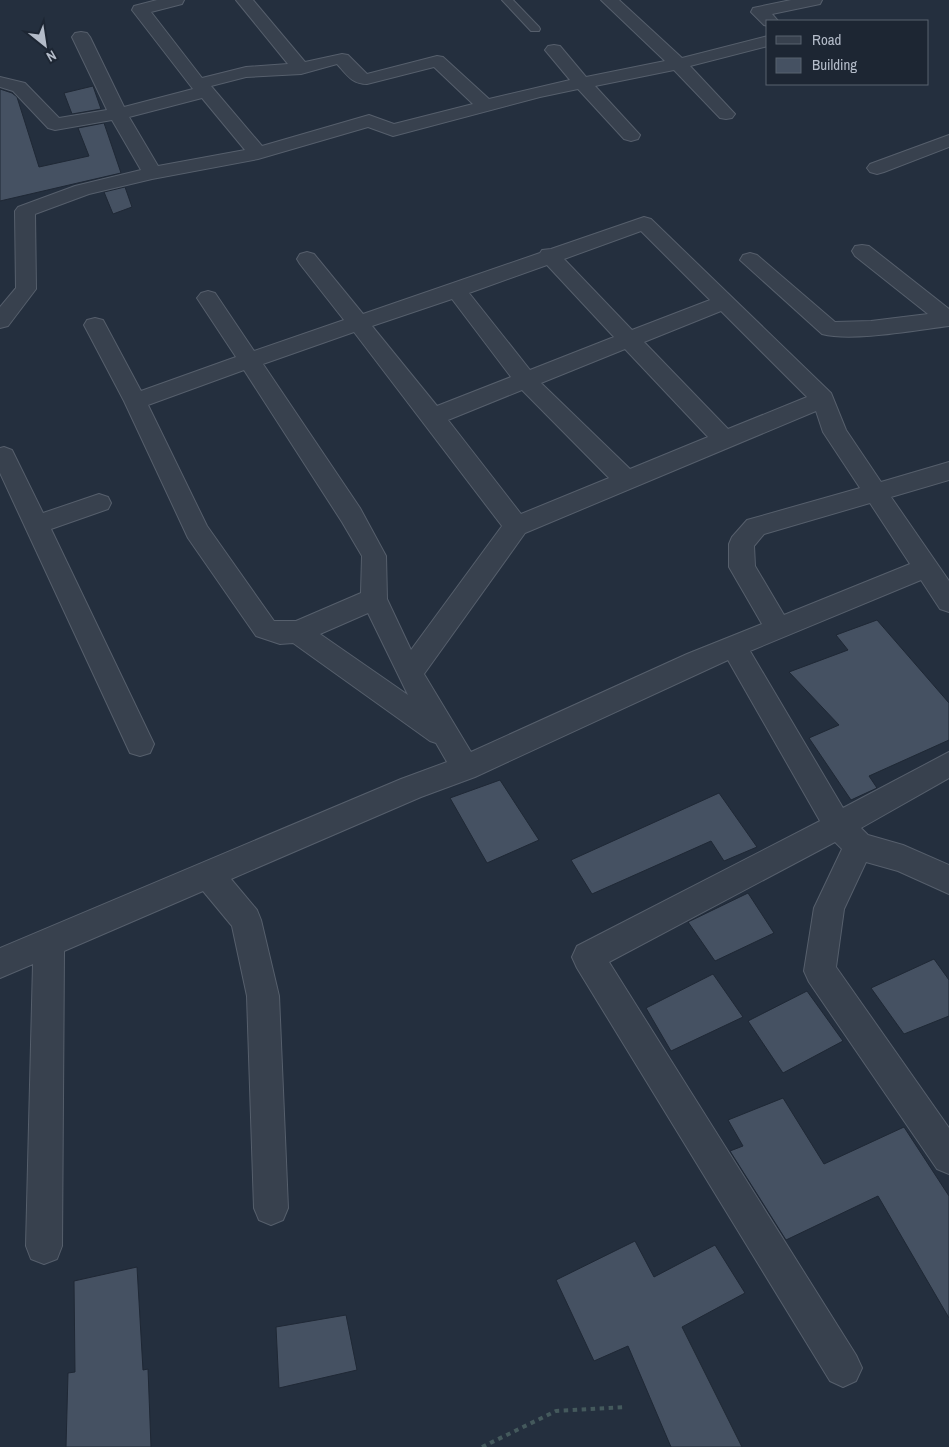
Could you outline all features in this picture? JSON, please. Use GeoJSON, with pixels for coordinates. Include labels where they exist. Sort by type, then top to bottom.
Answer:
{"type":"FeatureCollection","features":[{"type":"Feature","properties":{"kind":"street"},"geometry":{"type":"LineString","coordinates":[[176,0],[140,10],[258,153]]}},
{"type":"Feature","properties":{"kind":"street"},"geometry":{"type":"LineString","coordinates":[[244,0],[301,69]]}},
{"type":"Feature","properties":{"kind":"street"},"geometry":{"type":"LineString","coordinates":[[609,0],[678,64],[726,114]]}},
{"type":"Feature","properties":{"kind":"street"},"geometry":{"type":"LineString","coordinates":[[769,20],[759,12],[814,0]]}},
{"type":"Feature","properties":{"kind":"street"},"geometry":{"type":"LineString","coordinates":[[81,37],[118,114],[152,173]]}},
{"type":"Feature","properties":{"kind":"street"},"geometry":{"type":"LineString","coordinates":[[0,321],[26,289],[25,211],[82,190],[152,173],[258,153],[370,121],[393,130],[582,83],[678,64],[766,42]]}},
{"type":"Feature","properties":{"kind":"street"},"geometry":{"type":"LineString","coordinates":[[554,50],[631,135]]}},
{"type":"Feature","properties":{"kind":"street"},"geometry":{"type":"LineString","coordinates":[[0,82],[19,87],[55,124],[118,114],[246,72],[301,69],[342,59],[360,79],[367,79],[437,61],[486,106]]}},
{"type":"Feature","properties":{"kind":"street"},"geometry":{"type":"LineString","coordinates":[[877,168],[949,141]]}},
{"type":"Feature","properties":{"kind":"street"},"geometry":{"type":"LineString","coordinates":[[135,402],[644,223],[823,399],[835,432],[949,602]]}},
{"type":"Feature","properties":{"kind":"street"},"geometry":{"type":"LineString","coordinates":[[862,251],[948,319]]}},
{"type":"Feature","properties":{"kind":"street"},"geometry":{"type":"LineString","coordinates":[[549,255],[724,440]]}},
{"type":"Feature","properties":{"kind":"street"},"geometry":{"type":"LineString","coordinates":[[307,259],[516,526]]}},
{"type":"Feature","properties":{"kind":"street"},"geometry":{"type":"LineString","coordinates":[[750,260],[830,329],[871,328],[948,319]]}},
{"type":"Feature","properties":{"kind":"street"},"geometry":{"type":"LineString","coordinates":[[456,290],[526,381],[627,481]]}},
{"type":"Feature","properties":{"kind":"street"},"geometry":{"type":"LineString","coordinates":[[208,298],[351,515],[374,556],[374,600],[409,673],[465,768]]}},
{"type":"Feature","properties":{"kind":"street"},"geometry":{"type":"LineString","coordinates":[[433,418],[724,302]]}},
{"type":"Feature","properties":{"kind":"street"},"geometry":{"type":"LineString","coordinates":[[95,325],[135,402],[197,531],[265,629],[280,632],[298,632],[374,600]]}},
{"type":"Feature","properties":{"kind":"street"},"geometry":{"type":"LineString","coordinates":[[409,673],[516,526],[823,399]]}},
{"type":"Feature","properties":{"kind":"street"},"geometry":{"type":"LineString","coordinates":[[1,451],[140,744]]}},
{"type":"Feature","properties":{"kind":"street"},"geometry":{"type":"LineString","coordinates":[[778,628],[742,567],[741,544],[756,527],[949,471]]}},
{"type":"Feature","properties":{"kind":"street"},"geometry":{"type":"LineString","coordinates":[[37,524],[98,503]]}},
{"type":"Feature","properties":{"kind":"street"},"geometry":{"type":"LineString","coordinates":[[0,963],[411,788],[465,768],[696,662],[926,568]]}},
{"type":"Feature","properties":{"kind":"street"},"geometry":{"type":"LineString","coordinates":[[298,632],[447,739]]}},
{"type":"Feature","properties":{"kind":"street"},"geometry":{"type":"LineString","coordinates":[[734,647],[848,836],[949,880]]}},
{"type":"Feature","properties":{"kind":"street"},"geometry":{"type":"LineString","coordinates":[[843,1368],[588,957],[848,836],[949,764]]}},
{"type":"Feature","properties":{"kind":"street"},"geometry":{"type":"LineString","coordinates":[[848,836],[829,908],[820,971],[949,1157]]}},
{"type":"Feature","properties":{"kind":"street"},"geometry":{"type":"LineString","coordinates":[[208,874],[246,920],[263,996],[271,1208]]}},
{"type":"Feature","properties":{"kind":"street"},"geometry":{"type":"LineString","coordinates":[[44,1246],[49,941]]}},
{"type":"Feature","properties":{"kind":"lane"},"geometry":{"type":"LineString","coordinates":[[507,0],[535,29]]}},
{"type":"Feature","properties":{"kind":"path"},"geometry":{"type":"LineString","coordinates":[[482,1447],[556,1411],[626,1408]]}},
{"type":"Feature","properties":{"kind":"building"},"geometry":{"type":"Polygon","coordinates":[[[93,86],[101,109],[72,114],[64,93],[93,86]]]}},
{"type":"Feature","properties":{"kind":"building"},"geometry":{"type":"Polygon","coordinates":[[[0,89],[17,97],[39,167],[89,156],[78,128],[104,123],[121,173],[0,201],[0,89]]]}},
{"type":"Feature","properties":{"kind":"building"},"geometry":{"type":"Polygon","coordinates":[[[125,187],[132,207],[113,214],[104,192],[125,187]]]}},
{"type":"Feature","properties":{"kind":"building"},"geometry":{"type":"Polygon","coordinates":[[[877,620],[949,703],[949,740],[869,776],[877,788],[851,800],[809,738],[839,725],[789,672],[848,650],[836,635],[877,620]]]}},
{"type":"Feature","properties":{"kind":"building"},"geometry":{"type":"Polygon","coordinates":[[[500,780],[539,840],[487,863],[450,798],[500,780]]]}},
{"type":"Feature","properties":{"kind":"building"},"geometry":{"type":"Polygon","coordinates":[[[719,793],[757,847],[724,861],[711,841],[592,894],[571,860],[719,793]]]}},
{"type":"Feature","properties":{"kind":"building"},"geometry":{"type":"Polygon","coordinates":[[[748,893],[774,933],[715,961],[688,922],[748,893]]]}},
{"type":"Feature","properties":{"kind":"building"},"geometry":{"type":"Polygon","coordinates":[[[934,959],[949,980],[949,1016],[904,1034],[871,988],[934,959]]]}},
{"type":"Feature","properties":{"kind":"building"},"geometry":{"type":"Polygon","coordinates":[[[713,974],[743,1017],[671,1051],[646,1008],[713,974]]]}},
{"type":"Feature","properties":{"kind":"building"},"geometry":{"type":"Polygon","coordinates":[[[807,991],[843,1041],[783,1073],[748,1021],[807,991]]]}},
{"type":"Feature","properties":{"kind":"building"},"geometry":{"type":"Polygon","coordinates":[[[783,1098],[824,1164],[904,1127],[949,1196],[949,1318],[878,1196],[786,1240],[730,1151],[743,1146],[728,1120],[783,1098]]]}},
{"type":"Feature","properties":{"kind":"building"},"geometry":{"type":"Polygon","coordinates":[[[635,1241],[654,1277],[715,1245],[745,1293],[682,1327],[742,1447],[671,1447],[628,1346],[594,1361],[556,1280],[635,1241]]]}},
{"type":"Feature","properties":{"kind":"building"},"geometry":{"type":"Polygon","coordinates":[[[137,1267],[143,1370],[148,1369],[151,1447],[66,1447],[68,1373],[75,1372],[74,1281],[137,1267]]]}},
{"type":"Feature","properties":{"kind":"building"},"geometry":{"type":"Polygon","coordinates":[[[346,1315],[357,1370],[279,1388],[276,1327],[346,1315]]]}}]}
